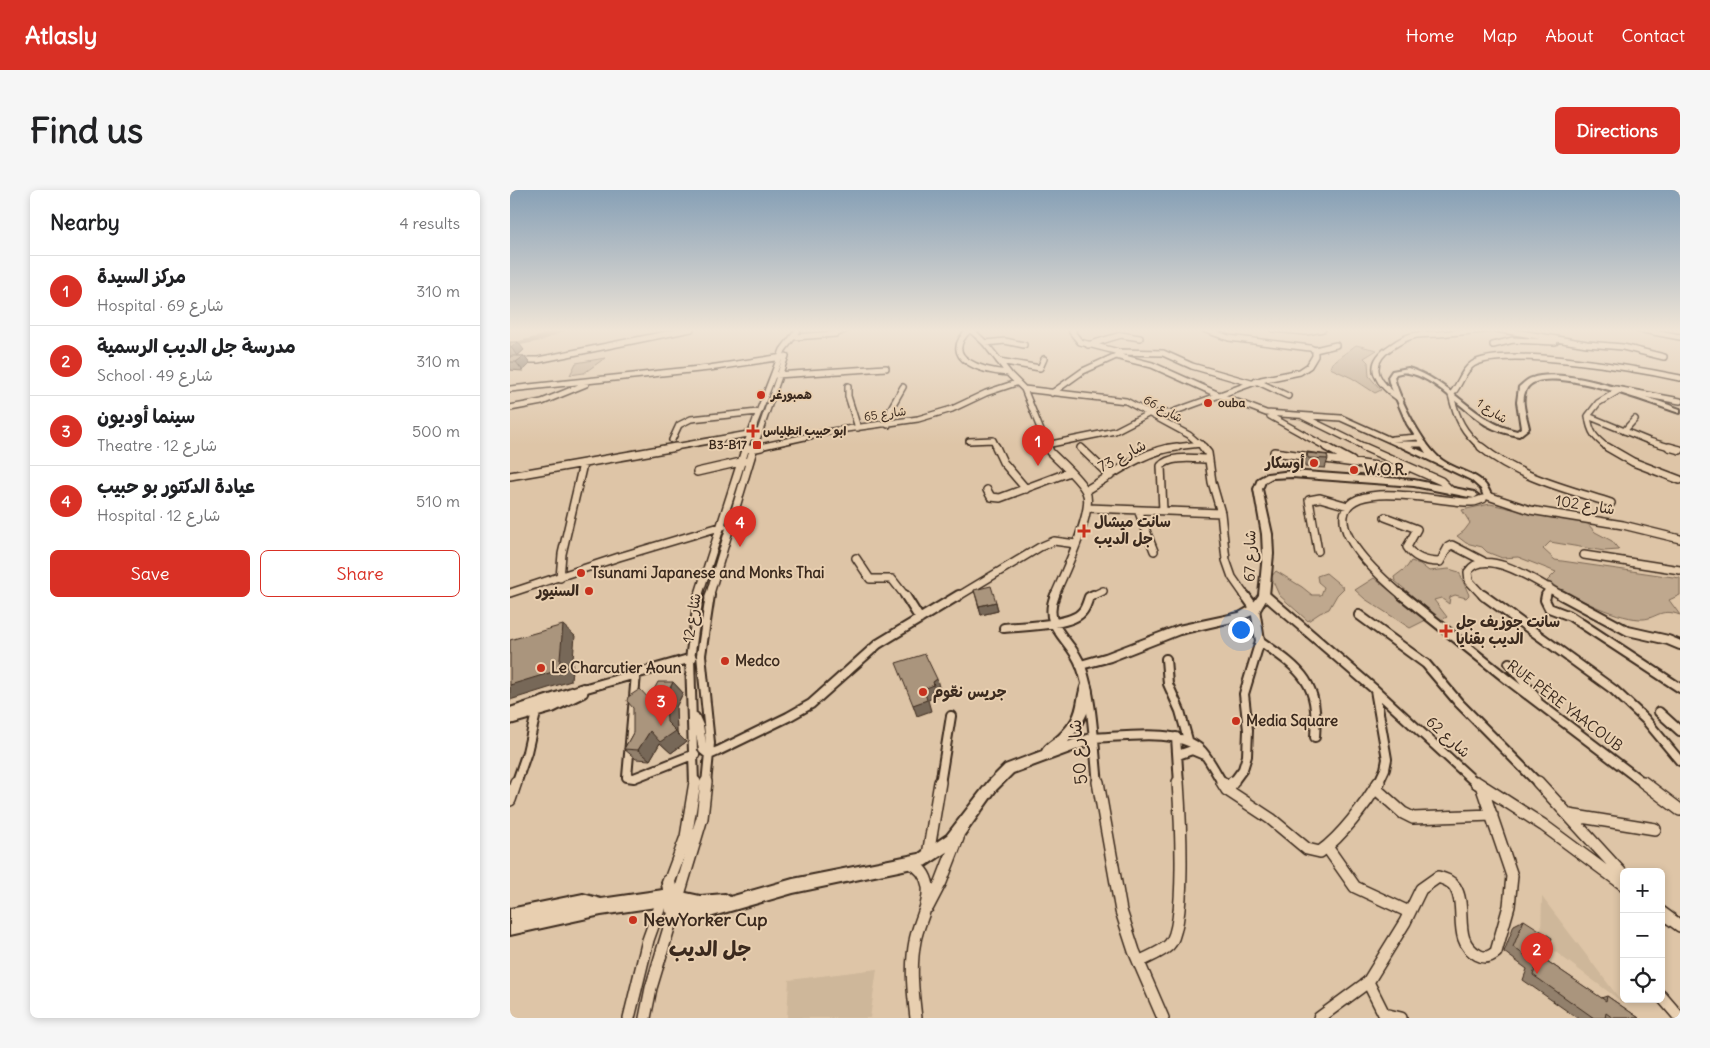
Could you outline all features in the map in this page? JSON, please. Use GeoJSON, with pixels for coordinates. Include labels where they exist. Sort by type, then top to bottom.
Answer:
{"type":"FeatureCollection","features":[{"type":"Feature","properties":{"kind":"highway"},"geometry":{"type":"LineString","coordinates":[[510,714],[587,688]]}},
{"type":"Feature","properties":{"kind":"highway"},"geometry":{"type":"LineString","coordinates":[[510,927],[598,907],[671,901]]}},
{"type":"Feature","properties":{"kind":"highway"},"geometry":{"type":"LineString","coordinates":[[510,917],[583,902],[598,907]]}},
{"type":"Feature","properties":{"kind":"main road"},"geometry":{"type":"LineString","coordinates":[[1439,461],[1421,441],[1391,377],[1394,372],[1403,370],[1414,372],[1424,376],[1451,395]]}},
{"type":"Feature","properties":{"kind":"main road","name":"شارع 1"},"geometry":{"type":"LineString","coordinates":[[1451,395],[1496,428],[1505,433],[1519,434],[1525,428],[1521,395],[1523,386],[1539,378],[1561,378],[1610,388],[1680,411]]}},
{"type":"Feature","properties":{"kind":"main road"},"geometry":{"type":"LineString","coordinates":[[1399,444],[1471,477],[1482,485],[1480,495]]}},
{"type":"Feature","properties":{"kind":"main road","name":"شارع 67"},"geometry":{"type":"LineString","coordinates":[[1255,609],[1264,595],[1268,544],[1258,489],[1259,484],[1265,478],[1274,474],[1292,474],[1414,483],[1480,495]]}},
{"type":"Feature","properties":{"kind":"main road"},"geometry":{"type":"LineString","coordinates":[[1081,665],[1107,658],[1178,630],[1241,616],[1255,609]]}},
{"type":"Feature","properties":{"kind":"main road"},"geometry":{"type":"LineString","coordinates":[[1030,761],[1051,749],[1072,729],[1083,709],[1086,687]]}},
{"type":"Feature","properties":{"kind":"main road"},"geometry":{"type":"LineString","coordinates":[[669,882],[671,901],[686,914],[699,913],[793,886],[908,863],[928,857],[948,844],[997,780],[1009,769],[1093,738]]}},
{"type":"Feature","properties":{"kind":"street"},"geometry":{"type":"LineString","coordinates":[[510,390],[711,368]]}},
{"type":"Feature","properties":{"kind":"street","name":"شارع 12"},"geometry":{"type":"LineString","coordinates":[[669,882],[680,854],[691,814],[695,779],[690,659],[698,593],[750,449],[758,412],[778,368]]}},
{"type":"Feature","properties":{"kind":"street"},"geometry":{"type":"LineString","coordinates":[[775,375],[886,368]]}},
{"type":"Feature","properties":{"kind":"street"},"geometry":{"type":"LineString","coordinates":[[978,368],[1008,373]]}},
{"type":"Feature","properties":{"kind":"street"},"geometry":{"type":"LineString","coordinates":[[1004,368],[1016,383],[1024,389],[1046,445],[1068,473],[1083,487],[1089,500],[1076,544],[1050,607],[1052,622]]}},
{"type":"Feature","properties":{"kind":"street"},"geometry":{"type":"LineString","coordinates":[[1052,394],[1091,368]]}},
{"type":"Feature","properties":{"kind":"street"},"geometry":{"type":"LineString","coordinates":[[1160,368],[1219,395],[1266,413],[1356,463]]}},
{"type":"Feature","properties":{"kind":"street"},"geometry":{"type":"LineString","coordinates":[[1198,368],[1254,382],[1288,396]]}},
{"type":"Feature","properties":{"kind":"street"},"geometry":{"type":"LineString","coordinates":[[1046,445],[1115,431],[1150,413],[1166,414],[1254,382],[1291,375],[1306,368]]}},
{"type":"Feature","properties":{"kind":"street"},"geometry":{"type":"LineString","coordinates":[[1374,368],[1374,372],[1388,392],[1401,400]]}},
{"type":"Feature","properties":{"kind":"street"},"geometry":{"type":"LineString","coordinates":[[1469,368],[1460,386],[1451,395],[1452,410],[1472,441],[1483,451],[1510,467],[1611,503]]}},
{"type":"Feature","properties":{"kind":"street"},"geometry":{"type":"LineString","coordinates":[[1606,368],[1680,378]]}},
{"type":"Feature","properties":{"kind":"street"},"geometry":{"type":"LineString","coordinates":[[1267,371],[1275,377]]}},
{"type":"Feature","properties":{"kind":"street"},"geometry":{"type":"LineString","coordinates":[[1282,371],[1297,378]]}},
{"type":"Feature","properties":{"kind":"street","name":"شارع 12"},"geometry":{"type":"LineString","coordinates":[[752,433],[775,375]]}},
{"type":"Feature","properties":{"kind":"street"},"geometry":{"type":"LineString","coordinates":[[510,408],[541,403],[591,381]]}},
{"type":"Feature","properties":{"kind":"street","name":"شارع 65"},"geometry":{"type":"LineString","coordinates":[[750,449],[817,434],[910,421],[945,412],[986,392],[1016,383]]}},
{"type":"Feature","properties":{"kind":"street"},"geometry":{"type":"LineString","coordinates":[[848,386],[846,392],[855,412],[858,428]]}},
{"type":"Feature","properties":{"kind":"street"},"geometry":{"type":"LineString","coordinates":[[888,425],[890,408],[903,387]]}},
{"type":"Feature","properties":{"kind":"street"},"geometry":{"type":"LineString","coordinates":[[1610,388],[1680,401]]}},
{"type":"Feature","properties":{"kind":"street","name":"شارع 66"},"geometry":{"type":"LineString","coordinates":[[1024,389],[1052,394],[1123,401],[1150,413],[1201,444]]}},
{"type":"Feature","properties":{"kind":"street"},"geometry":{"type":"LineString","coordinates":[[1618,391],[1596,404],[1588,416],[1590,430],[1604,446],[1634,463],[1680,480]]}},
{"type":"Feature","properties":{"kind":"street"},"geometry":{"type":"LineString","coordinates":[[672,440],[679,425],[691,419],[758,412]]}},
{"type":"Feature","properties":{"kind":"street"},"geometry":{"type":"LineString","coordinates":[[1266,413],[1341,418],[1399,444],[1421,441]]}},
{"type":"Feature","properties":{"kind":"street"},"geometry":{"type":"LineString","coordinates":[[1300,415],[1415,471],[1444,483],[1451,490]]}},
{"type":"Feature","properties":{"kind":"street"},"geometry":{"type":"LineString","coordinates":[[1588,416],[1624,431],[1679,448]]}},
{"type":"Feature","properties":{"kind":"street"},"geometry":{"type":"LineString","coordinates":[[1624,431],[1636,419]]}},
{"type":"Feature","properties":{"kind":"street"},"geometry":{"type":"LineString","coordinates":[[721,439],[752,433]]}},
{"type":"Feature","properties":{"kind":"street"},"geometry":{"type":"LineString","coordinates":[[510,476],[752,433]]}},
{"type":"Feature","properties":{"kind":"street"},"geometry":{"type":"LineString","coordinates":[[1387,439],[1421,441]]}},
{"type":"Feature","properties":{"kind":"street"},"geometry":{"type":"LineString","coordinates":[[969,441],[993,440],[1003,462],[1026,490]]}},
{"type":"Feature","properties":{"kind":"street"},"geometry":{"type":"LineString","coordinates":[[1201,444],[1205,448],[1209,459],[1212,482],[1221,513],[1224,554],[1230,572],[1255,609],[1260,641],[1244,694],[1249,743],[1246,762],[1227,790]]}},
{"type":"Feature","properties":{"kind":"street","name":"شارع 73"},"geometry":{"type":"LineString","coordinates":[[1083,487],[1096,483],[1150,454],[1166,448],[1201,444]]}},
{"type":"Feature","properties":{"kind":"street"},"geometry":{"type":"LineString","coordinates":[[1081,448],[1110,476]]}},
{"type":"Feature","properties":{"kind":"street"},"geometry":{"type":"LineString","coordinates":[[1274,452],[1415,471]]}},
{"type":"Feature","properties":{"kind":"street"},"geometry":{"type":"LineString","coordinates":[[1163,511],[1163,463],[1171,460],[1209,459]]}},
{"type":"Feature","properties":{"kind":"street"},"geometry":{"type":"LineString","coordinates":[[697,472],[746,461]]}},
{"type":"Feature","properties":{"kind":"street","name":"شارع 12"},"geometry":{"type":"LineString","coordinates":[[671,901],[702,818],[710,743],[701,655],[707,606],[746,461]]}},
{"type":"Feature","properties":{"kind":"street"},"geometry":{"type":"LineString","coordinates":[[560,578],[562,554],[583,464]]}},
{"type":"Feature","properties":{"kind":"street"},"geometry":{"type":"LineString","coordinates":[[987,490],[991,497],[998,498],[1026,490],[1068,473]]}},
{"type":"Feature","properties":{"kind":"street"},"geometry":{"type":"LineString","coordinates":[[1318,551],[1309,500],[1320,498],[1348,506],[1359,499],[1378,495],[1424,496],[1474,503],[1480,495]]}},
{"type":"Feature","properties":{"kind":"street","name":"شارع 102"},"geometry":{"type":"LineString","coordinates":[[1480,495],[1530,510],[1623,525],[1680,539]]}},
{"type":"Feature","properties":{"kind":"street","name":"RUE PÈRE YAACOUB"},"geometry":{"type":"LineString","coordinates":[[1348,506],[1343,517],[1347,532],[1370,563],[1395,588],[1546,709],[1680,810]]}},
{"type":"Feature","properties":{"kind":"street"},"geometry":{"type":"LineString","coordinates":[[1088,508],[1221,513]]}},
{"type":"Feature","properties":{"kind":"street"},"geometry":{"type":"LineString","coordinates":[[1138,510],[1154,551]]}},
{"type":"Feature","properties":{"kind":"street"},"geometry":{"type":"LineString","coordinates":[[1385,517],[1417,529],[1407,547],[1410,553],[1431,562],[1440,562],[1448,547],[1452,545],[1483,561]]}},
{"type":"Feature","properties":{"kind":"street"},"geometry":{"type":"LineString","coordinates":[[510,593],[722,523],[730,525]]}},
{"type":"Feature","properties":{"kind":"street"},"geometry":{"type":"LineString","coordinates":[[704,530],[717,536]]}},
{"type":"Feature","properties":{"kind":"street"},"geometry":{"type":"LineString","coordinates":[[692,712],[699,726],[703,750],[709,755],[781,721],[812,703],[871,650],[1045,544],[1057,541],[1076,544]]}},
{"type":"Feature","properties":{"kind":"street"},"geometry":{"type":"LineString","coordinates":[[1584,555],[1680,570]]}},
{"type":"Feature","properties":{"kind":"street"},"geometry":{"type":"LineString","coordinates":[[856,558],[870,579],[892,579],[900,586],[920,619]]}},
{"type":"Feature","properties":{"kind":"street"},"geometry":{"type":"LineString","coordinates":[[1680,645],[1668,639],[1628,631],[1500,562],[1483,561],[1472,565],[1468,572],[1468,577],[1473,587],[1492,603],[1613,690],[1647,721],[1680,761]]}},
{"type":"Feature","properties":{"kind":"street"},"geometry":{"type":"LineString","coordinates":[[1549,587],[1546,600],[1549,608],[1570,616],[1680,688]]}},
{"type":"Feature","properties":{"kind":"street"},"geometry":{"type":"LineString","coordinates":[[1004,628],[1052,622],[1080,614],[1089,597],[1104,591]]}},
{"type":"Feature","properties":{"kind":"street","name":"شارع 62"},"geometry":{"type":"LineString","coordinates":[[1264,595],[1375,690],[1482,788],[1543,825],[1620,883]]}},
{"type":"Feature","properties":{"kind":"street"},"geometry":{"type":"LineString","coordinates":[[1359,615],[1426,664],[1459,704],[1569,815],[1620,872]]}},
{"type":"Feature","properties":{"kind":"street","name":"شارع 50"},"geometry":{"type":"LineString","coordinates":[[1052,622],[1081,665],[1086,687],[1099,794],[1121,911],[1139,962],[1163,1018]]}},
{"type":"Feature","properties":{"kind":"street"},"geometry":{"type":"LineString","coordinates":[[1260,641],[1286,660],[1313,693],[1316,713],[1315,737]]}},
{"type":"Feature","properties":{"kind":"street"},"geometry":{"type":"LineString","coordinates":[[510,709],[577,687],[587,688],[701,655]]}},
{"type":"Feature","properties":{"kind":"street"},"geometry":{"type":"LineString","coordinates":[[1166,658],[1169,689],[1180,711],[1188,740]]}},
{"type":"Feature","properties":{"kind":"street"},"geometry":{"type":"LineString","coordinates":[[1509,663],[1546,709]]}},
{"type":"Feature","properties":{"kind":"street"},"geometry":{"type":"LineString","coordinates":[[636,674],[627,777],[634,778],[695,754]]}},
{"type":"Feature","properties":{"kind":"street"},"geometry":{"type":"LineString","coordinates":[[510,720],[566,702],[600,683]]}},
{"type":"Feature","properties":{"kind":"street"},"geometry":{"type":"LineString","coordinates":[[1093,738],[1176,737],[1188,740],[1196,745],[1205,755],[1227,790],[1271,820],[1307,849],[1320,852],[1327,847],[1376,788],[1383,776],[1387,760],[1375,690]]}},
{"type":"Feature","properties":{"kind":"street"},"geometry":{"type":"LineString","coordinates":[[1659,712],[1680,731]]}},
{"type":"Feature","properties":{"kind":"street"},"geometry":{"type":"LineString","coordinates":[[510,800],[527,752],[536,713]]}},
{"type":"Feature","properties":{"kind":"street"},"geometry":{"type":"LineString","coordinates":[[928,857],[951,716]]}},
{"type":"Feature","properties":{"kind":"street"},"geometry":{"type":"LineString","coordinates":[[1139,962],[1169,945],[1176,933],[1179,908],[1181,828],[1176,737]]}},
{"type":"Feature","properties":{"kind":"street"},"geometry":{"type":"LineString","coordinates":[[710,743],[731,744]]}},
{"type":"Feature","properties":{"kind":"street"},"geometry":{"type":"LineString","coordinates":[[1178,755],[1192,750],[1205,755]]}},
{"type":"Feature","properties":{"kind":"street"},"geometry":{"type":"LineString","coordinates":[[1376,788],[1403,813],[1413,818],[1492,816]]}},
{"type":"Feature","properties":{"kind":"street"},"geometry":{"type":"LineString","coordinates":[[1319,1018],[1368,982],[1421,889],[1438,877],[1446,879],[1457,890],[1460,924],[1463,938],[1468,948],[1479,957],[1486,958],[1491,957],[1496,952],[1510,906],[1512,876],[1482,788]]}},
{"type":"Feature","properties":{"kind":"street"},"geometry":{"type":"LineString","coordinates":[[1569,815],[1655,829]]}},
{"type":"Feature","properties":{"kind":"street"},"geometry":{"type":"LineString","coordinates":[[916,1018],[914,1001],[914,949],[916,934],[941,882],[962,826]]}},
{"type":"Feature","properties":{"kind":"street"},"geometry":{"type":"LineString","coordinates":[[1327,847],[1355,887],[1409,912]]}},
{"type":"Feature","properties":{"kind":"street"},"geometry":{"type":"LineString","coordinates":[[908,863],[920,869],[927,883],[928,894],[923,916]]}},
{"type":"Feature","properties":{"kind":"street"},"geometry":{"type":"LineString","coordinates":[[645,1018],[671,901]]}},
{"type":"Feature","properties":{"kind":"street"},"geometry":{"type":"LineString","coordinates":[[629,1018],[648,940],[671,901]]}},
{"type":"Feature","properties":{"kind":"street"},"geometry":{"type":"LineString","coordinates":[[1662,913],[1680,926]]}},
{"type":"Feature","properties":{"kind":"street"},"geometry":{"type":"LineString","coordinates":[[1368,982],[1385,1016],[1401,1018]]}},
{"type":"Feature","properties":{"kind":"street"},"geometry":{"type":"LineString","coordinates":[[1665,1001],[1680,1018]]}},
{"type":"Feature","properties":{"kind":"shaded area"},"geometry":{"type":"Polygon","coordinates":[[[574,368],[592,368],[584,373],[570,375],[574,368]]]}},
{"type":"Feature","properties":{"kind":"shaded area"},"geometry":{"type":"Polygon","coordinates":[[[1330,368],[1368,368],[1369,376],[1381,390],[1375,393],[1352,378],[1330,368]]]}},
{"type":"Feature","properties":{"kind":"shaded area"},"geometry":{"type":"Polygon","coordinates":[[[1490,504],[1587,523],[1595,532],[1612,541],[1619,550],[1604,551],[1550,542],[1543,549],[1555,560],[1680,578],[1680,595],[1669,600],[1680,615],[1667,612],[1650,618],[1640,619],[1617,615],[1579,599],[1547,581],[1556,572],[1518,557],[1502,558],[1487,552],[1482,547],[1466,543],[1457,536],[1470,523],[1462,510],[1490,504]]]}},
{"type":"Feature","properties":{"kind":"shaded area"},"geometry":{"type":"Polygon","coordinates":[[[1411,561],[1420,564],[1429,571],[1449,569],[1459,572],[1469,595],[1466,598],[1455,595],[1450,597],[1449,604],[1441,598],[1434,600],[1447,617],[1441,620],[1395,581],[1394,577],[1407,567],[1411,561]]]}},
{"type":"Feature","properties":{"kind":"shaded area"},"geometry":{"type":"Polygon","coordinates":[[[1276,571],[1312,595],[1321,595],[1324,587],[1318,582],[1317,576],[1326,573],[1344,588],[1337,595],[1329,609],[1308,621],[1279,595],[1271,577],[1276,571]]]}},
{"type":"Feature","properties":{"kind":"shaded area"},"geometry":{"type":"Polygon","coordinates":[[[1374,578],[1426,620],[1410,628],[1365,599],[1355,590],[1374,578]]]}},
{"type":"Feature","properties":{"kind":"shaded area"},"geometry":{"type":"Polygon","coordinates":[[[1542,897],[1620,1000],[1541,941],[1542,897]]]}},
{"type":"Feature","properties":{"kind":"shaded area"},"geometry":{"type":"Polygon","coordinates":[[[877,969],[870,1018],[787,1018],[789,980],[877,969]]]}},
{"type":"Feature","properties":{"kind":"building"},"geometry":{"type":"Polygon","coordinates":[[[1307,453],[1327,455],[1328,459],[1308,458],[1307,453]]]}},
{"type":"Feature","properties":{"kind":"building"},"geometry":{"type":"Polygon","coordinates":[[[991,586],[996,602],[979,606],[974,590],[991,586]]]}},
{"type":"Feature","properties":{"kind":"building"},"geometry":{"type":"Polygon","coordinates":[[[563,625],[559,670],[510,685],[510,640],[563,625]]]}},
{"type":"Feature","properties":{"kind":"building","name":"جريس نعّوم"},"geometry":{"type":"Polygon","coordinates":[[[925,654],[937,679],[933,682],[934,685],[924,689],[927,700],[913,705],[896,663],[925,654]]]}},
{"type":"Feature","properties":{"kind":"building"},"geometry":{"type":"Polygon","coordinates":[[[658,682],[673,682],[666,696],[667,722],[676,731],[660,742],[650,731],[638,750],[624,749],[633,733],[633,708],[627,701],[628,697],[640,689],[649,699],[658,682]]]}},
{"type":"Feature","properties":{"kind":"building"},"geometry":{"type":"Polygon","coordinates":[[[1524,920],[1552,938],[1544,959],[1606,1001],[1607,996],[1639,1018],[1613,1018],[1606,1013],[1605,1018],[1594,1018],[1533,975],[1537,964],[1513,947],[1524,920]]]}},
{"type":"Feature","properties":{"kind":"place","name":"همبورغر"},"geometry":{"type":"Point","coordinates":[761,395]}},
{"type":"Feature","properties":{"kind":"place","name":"ouba"},"geometry":{"type":"Point","coordinates":[1208,403]}},
{"type":"Feature","properties":{"kind":"place","name":"ابو حبيب انطلياس"},"geometry":{"type":"Point","coordinates":[753,431]}},
{"type":"Feature","properties":{"kind":"place","name":"B3-B17"},"geometry":{"type":"Point","coordinates":[757,445]}},
{"type":"Feature","properties":{"kind":"place","name":"أوسكار"},"geometry":{"type":"Point","coordinates":[1314,463]}},
{"type":"Feature","properties":{"kind":"place","name":"مركز السيدة"},"geometry":{"type":"Point","coordinates":[1038,466]}},
{"type":"Feature","properties":{"kind":"place","name":"W.O.R."},"geometry":{"type":"Point","coordinates":[1354,470]}},
{"type":"Feature","properties":{"kind":"place","name":"سانت ميشال جل الديب"},"geometry":{"type":"Point","coordinates":[1084,531]}},
{"type":"Feature","properties":{"kind":"place","name":"عيادة الدكتور بو حبيب"},"geometry":{"type":"Point","coordinates":[740,547]}},
{"type":"Feature","properties":{"kind":"place","name":"Tsunami Japanese and Monks Thai"},"geometry":{"type":"Point","coordinates":[581,573]}},
{"type":"Feature","properties":{"kind":"place","name":"السنيور"},"geometry":{"type":"Point","coordinates":[589,591]}},
{"type":"Feature","properties":{"kind":"place","name":"سانت جوزيف جل الديب بقنايا"},"geometry":{"type":"Point","coordinates":[1446,631]}},
{"type":"Feature","properties":{"kind":"place","name":"Medco"},"geometry":{"type":"Point","coordinates":[725,661]}},
{"type":"Feature","properties":{"kind":"place","name":"Le Charcutier Aoun"},"geometry":{"type":"Point","coordinates":[541,668]}},
{"type":"Feature","properties":{"kind":"place","name":"جريس نعّوم"},"geometry":{"type":"Point","coordinates":[923,692]}},
{"type":"Feature","properties":{"kind":"place","name":"Media Square"},"geometry":{"type":"Point","coordinates":[1236,721]}},
{"type":"Feature","properties":{"kind":"place","name":"سينما أوديون"},"geometry":{"type":"Point","coordinates":[661,726]}},
{"type":"Feature","properties":{"kind":"place","name":"NewYorker Cup"},"geometry":{"type":"Point","coordinates":[633,920]}},
{"type":"Feature","properties":{"kind":"place","name":"مدرسة جل الديب الرسمية"},"geometry":{"type":"Point","coordinates":[1537,974]}},
{"type":"Feature","properties":{"kind":"district","name":"جل الديب"},"geometry":{"type":"Point","coordinates":[710,949]}}]}
